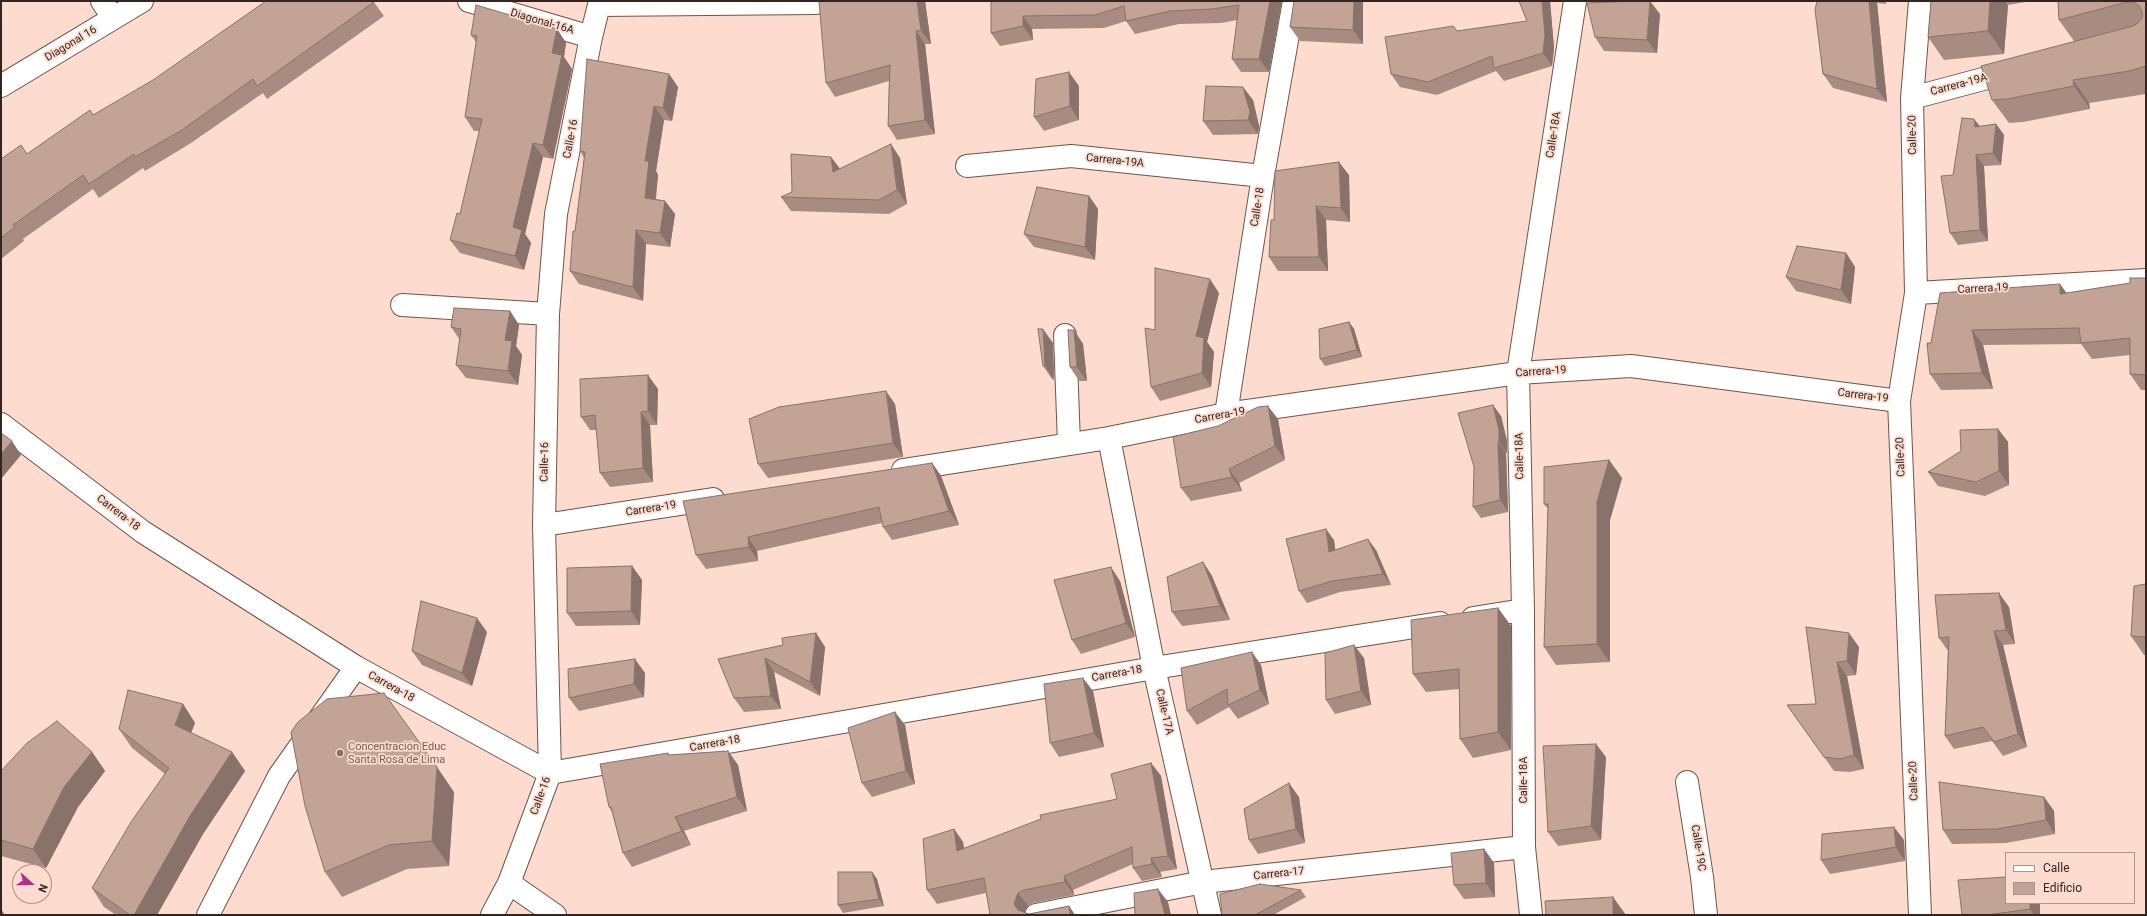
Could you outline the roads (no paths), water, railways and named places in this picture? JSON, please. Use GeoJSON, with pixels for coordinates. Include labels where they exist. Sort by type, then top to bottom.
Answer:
{"type":"FeatureCollection","features":[{"type":"Feature","properties":{"kind":"street","name":"Diagonal 16"},"geometry":{"type":"LineString","coordinates":[[1,86],[108,10],[142,1]]}},
{"type":"Feature","properties":{"kind":"street","name":"Diagonal-16A"},"geometry":{"type":"LineString","coordinates":[[469,1],[591,37]]}},
{"type":"Feature","properties":{"kind":"street"},"geometry":{"type":"LineString","coordinates":[[600,3],[816,3],[828,1]]}},
{"type":"Feature","properties":{"kind":"street","name":"Calle-18"},"geometry":{"type":"LineString","coordinates":[[1226,414],[1263,176],[1294,1]]}},
{"type":"Feature","properties":{"kind":"street","name":"Calle-18A"},"geometry":{"type":"LineString","coordinates":[[1531,915],[1524,847],[1523,610],[1518,373],[1575,1]]}},
{"type":"Feature","properties":{"kind":"street","name":"Calle-20"},"geometry":{"type":"LineString","coordinates":[[1920,1],[1912,98],[1916,293],[1899,401],[1920,915]]}},
{"type":"Feature","properties":{"kind":"street","name":"Calle-16"},"geometry":{"type":"LineString","coordinates":[[492,915],[509,883],[550,773],[544,525],[548,314],[556,214],[591,37],[600,3]]}},
{"type":"Feature","properties":{"kind":"street","name":"Carrera-19A"},"geometry":{"type":"LineString","coordinates":[[1912,98],[2033,66]]}},
{"type":"Feature","properties":{"kind":"street","name":"Carrera-19A"},"geometry":{"type":"LineString","coordinates":[[967,166],[1071,156],[1263,176]]}},
{"type":"Feature","properties":{"kind":"street","name":"Carrera 19"},"geometry":{"type":"LineString","coordinates":[[1916,293],[2146,280]]}},
{"type":"Feature","properties":{"kind":"street"},"geometry":{"type":"LineString","coordinates":[[402,305],[548,314]]}},
{"type":"Feature","properties":{"kind":"street"},"geometry":{"type":"LineString","coordinates":[[1065,335],[1070,444]]}},
{"type":"Feature","properties":{"kind":"street","name":"Carrera-19"},"geometry":{"type":"LineString","coordinates":[[881,473],[1109,438],[1226,414],[1518,373],[1631,366],[1899,401]]}},
{"type":"Feature","properties":{"kind":"street","name":"Carrera-18"},"geometry":{"type":"LineString","coordinates":[[1,424],[143,532],[356,667],[550,773],[1154,668],[1523,610]]}},
{"type":"Feature","properties":{"kind":"street","name":"Calle-17A"},"geometry":{"type":"LineString","coordinates":[[1109,438],[1154,668],[1210,915]]}},
{"type":"Feature","properties":{"kind":"street","name":"Carrera-19"},"geometry":{"type":"LineString","coordinates":[[544,525],[732,496]]}},
{"type":"Feature","properties":{"kind":"street"},"geometry":{"type":"LineString","coordinates":[[208,915],[279,776],[356,667]]}},
{"type":"Feature","properties":{"kind":"street","name":"Calle-19C"},"geometry":{"type":"LineString","coordinates":[[1688,782],[1706,915]]}},
{"type":"Feature","properties":{"kind":"street","name":"Carrera-17"},"geometry":{"type":"LineString","coordinates":[[1036,915],[1203,882],[1524,847]]}},
{"type":"Feature","properties":{"kind":"street"},"geometry":{"type":"LineString","coordinates":[[509,883],[555,915]]}},
{"type":"Feature","properties":{"kind":"place","name":"Concentración Educ Santa Rosa de Lima"},"geometry":{"type":"Point","coordinates":[340,753]}}]}
